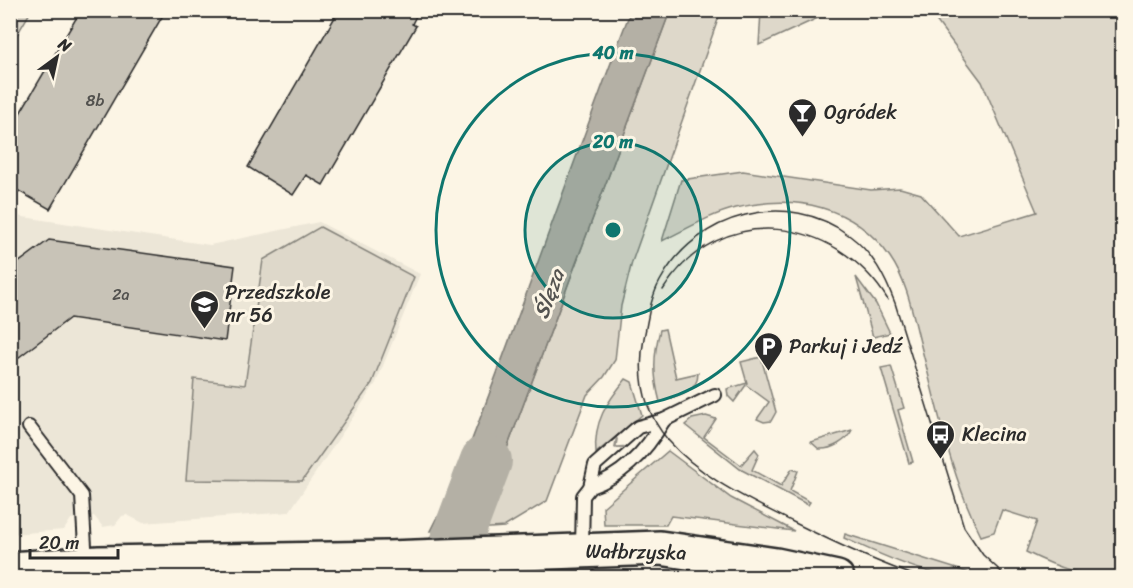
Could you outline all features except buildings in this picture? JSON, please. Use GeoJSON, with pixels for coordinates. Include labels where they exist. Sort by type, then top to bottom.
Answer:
{"type":"FeatureCollection","features":[{"type":"Feature","properties":{"kind":"street","name":"Wałbrzyska"},"geometry":{"type":"LineString","coordinates":[[86,564],[388,558],[660,548],[776,565],[837,578]]}},
{"type":"Feature","properties":{"kind":"street"},"geometry":{"type":"LineString","coordinates":[[10,569],[86,564]]}},
{"type":"Feature","properties":{"kind":"lane"},"geometry":{"type":"LineString","coordinates":[[582,550],[583,496],[590,487],[595,465],[639,427],[664,420],[715,395]]}},
{"type":"Feature","properties":{"kind":"lane"},"geometry":{"type":"LineString","coordinates":[[590,487],[608,481],[630,463],[652,442],[664,420]]}},
{"type":"Feature","properties":{"kind":"lane"},"geometry":{"type":"LineString","coordinates":[[29,427],[82,496],[86,564]]}},
{"type":"Feature","properties":{"kind":"shaded area"},"geometry":{"type":"Polygon","coordinates":[[[761,10],[833,11],[759,45],[761,10]]]}},
{"type":"Feature","properties":{"kind":"shaded area"},"geometry":{"type":"Polygon","coordinates":[[[10,11],[31,11],[11,45],[10,11]]]}},
{"type":"Feature","properties":{"kind":"shaded area"},"geometry":{"type":"Polygon","coordinates":[[[670,11],[721,11],[632,262],[621,306],[615,360],[604,377],[587,395],[547,501],[504,527],[477,529],[670,11]]]}},
{"type":"Feature","properties":{"kind":"shaded area"},"geometry":{"type":"Polygon","coordinates":[[[929,11],[1122,11],[1122,577],[1096,576],[1072,571],[1026,552],[1037,521],[1002,510],[994,532],[981,536],[953,467],[906,289],[890,257],[859,225],[822,208],[780,202],[736,208],[717,214],[662,241],[681,180],[743,171],[871,190],[900,188],[921,194],[959,236],[1037,212],[982,82],[929,11]]]}},
{"type":"Feature","properties":{"kind":"shaded area","name":"Przedszkole nr 56"},"geometry":{"type":"Polygon","coordinates":[[[10,215],[210,245],[319,222],[420,274],[376,383],[289,512],[143,523],[127,515],[122,516],[115,525],[103,527],[94,516],[71,519],[64,530],[11,534],[10,215]]]}},
{"type":"Feature","properties":{"kind":"shaded area"},"geometry":{"type":"Polygon","coordinates":[[[320,227],[414,277],[372,383],[302,481],[186,480],[194,379],[245,385],[263,260],[320,227]]]}},
{"type":"Feature","properties":{"kind":"shaded area"},"geometry":{"type":"Polygon","coordinates":[[[856,277],[876,304],[890,333],[873,337],[856,277]]]}},
{"type":"Feature","properties":{"kind":"shaded area"},"geometry":{"type":"Polygon","coordinates":[[[665,329],[676,378],[698,373],[694,386],[685,394],[660,402],[655,375],[655,357],[660,330],[665,329]]]}},
{"type":"Feature","properties":{"kind":"shaded area"},"geometry":{"type":"Polygon","coordinates":[[[761,357],[776,412],[771,421],[764,422],[757,419],[769,402],[746,385],[734,402],[728,396],[727,389],[747,383],[741,362],[761,357]]]}},
{"type":"Feature","properties":{"kind":"shaded area"},"geometry":{"type":"Polygon","coordinates":[[[891,366],[904,408],[898,410],[913,462],[909,463],[881,368],[891,366]]]}},
{"type":"Feature","properties":{"kind":"shaded area"},"geometry":{"type":"Polygon","coordinates":[[[626,379],[632,382],[642,415],[596,453],[599,422],[613,396],[626,379]]]}},
{"type":"Feature","properties":{"kind":"shaded area"},"geometry":{"type":"Polygon","coordinates":[[[706,416],[716,419],[704,437],[741,465],[755,449],[759,454],[752,470],[781,486],[792,469],[798,471],[790,491],[810,502],[808,505],[740,469],[685,425],[692,419],[706,416]]]}},
{"type":"Feature","properties":{"kind":"shaded area"},"geometry":{"type":"Polygon","coordinates":[[[852,430],[843,441],[829,448],[819,449],[811,442],[852,430]]]}},
{"type":"Feature","properties":{"kind":"shaded area"},"geometry":{"type":"Polygon","coordinates":[[[668,451],[731,498],[794,531],[671,516],[666,525],[604,525],[603,507],[668,451]]]}},
{"type":"Feature","properties":{"kind":"shaded area"},"geometry":{"type":"Polygon","coordinates":[[[845,534],[976,575],[990,571],[995,577],[955,577],[936,574],[880,554],[844,538],[845,534]]]}},
{"type":"Feature","properties":{"kind":"water"},"geometry":{"type":"Polygon","coordinates":[[[631,10],[670,11],[477,529],[430,531],[436,519],[445,509],[469,447],[631,10]]]}},
{"type":"Feature","properties":{"kind":"waterway","name":"Ślęza"},"geometry":{"type":"LineString","coordinates":[[442,578],[486,461]]}},
{"type":"Feature","properties":{"kind":"tram line"},"geometry":{"type":"LineString","coordinates":[[922,578],[840,545],[743,496],[711,477],[681,454],[668,440],[653,417],[644,392],[641,365],[652,302],[660,281],[676,258],[696,239],[720,224],[745,215],[772,211],[799,213],[826,221],[850,236],[872,258],[895,303],[964,527],[983,555],[1008,578]]}},
{"type":"Feature","properties":{"kind":"tram line"},"geometry":{"type":"LineString","coordinates":[[663,290],[687,261],[714,242],[745,231],[777,229],[809,236],[839,250],[866,271],[888,300]]}},
{"type":"Feature","properties":{"kind":"place","name":"Ogródek"},"geometry":{"type":"Point","coordinates":[803,138]}},
{"type":"Feature","properties":{"kind":"place","name":"Przedszkole nr 56"},"geometry":{"type":"Point","coordinates":[204,330]}},
{"type":"Feature","properties":{"kind":"place","name":"Parkuj i Jedź"},"geometry":{"type":"Point","coordinates":[768,372]}},
{"type":"Feature","properties":{"kind":"place","name":"Klecina"},"geometry":{"type":"Point","coordinates":[941,460]}}]}
